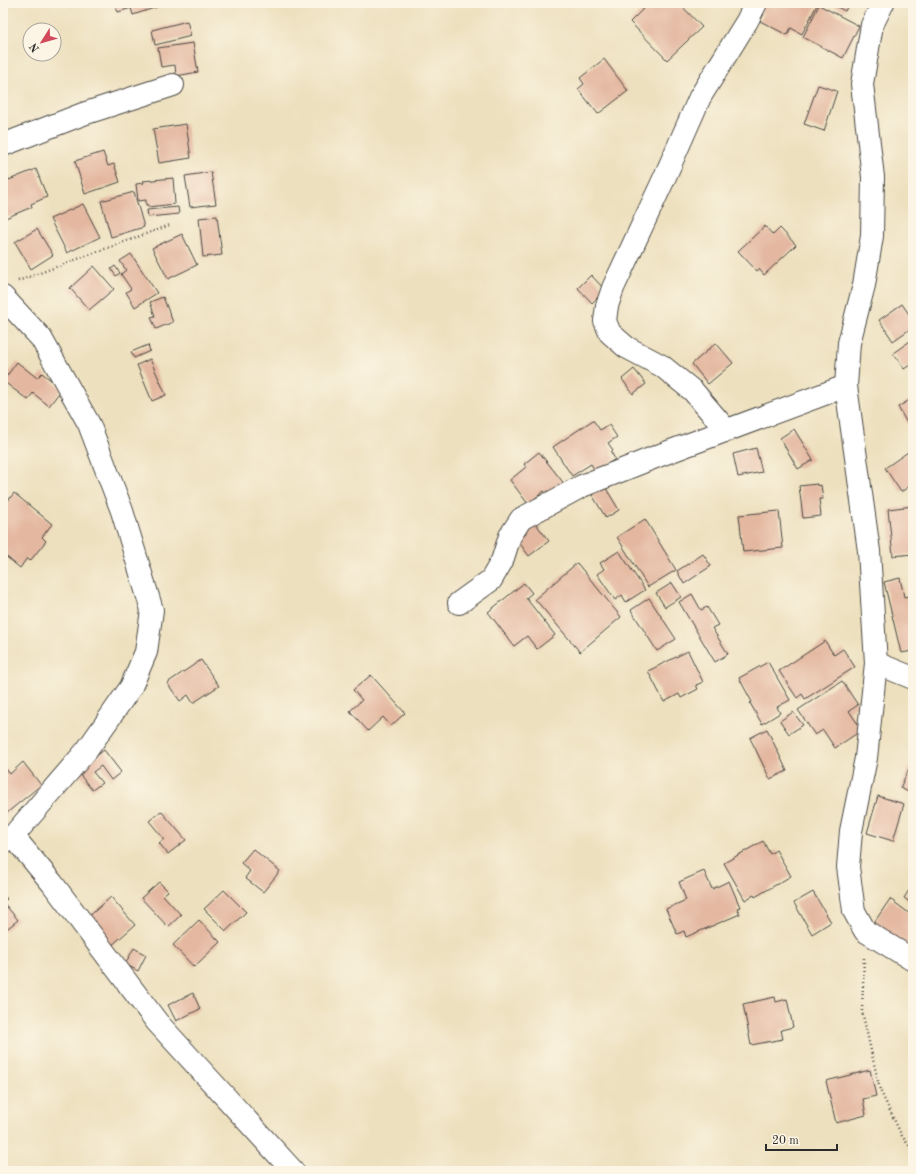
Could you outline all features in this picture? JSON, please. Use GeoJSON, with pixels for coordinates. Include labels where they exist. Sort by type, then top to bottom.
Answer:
{"type":"FeatureCollection","features":[{"type":"Feature","properties":{"kind":"street"},"geometry":{"type":"LineString","coordinates":[[727,431],[693,391],[662,366],[626,348],[610,333],[605,321],[607,306],[613,288],[700,97],[747,21],[756,3]]}},
{"type":"Feature","properties":{"kind":"street"},"geometry":{"type":"LineString","coordinates":[[883,3],[872,25],[862,84],[873,177],[872,236],[864,285],[849,343],[846,386],[869,550],[876,662],[866,758],[851,831],[848,867],[854,911],[865,931],[913,960]]}},
{"type":"Feature","properties":{"kind":"street"},"geometry":{"type":"LineString","coordinates":[[3,145],[83,114],[173,85]]}},
{"type":"Feature","properties":{"kind":"street"},"geometry":{"type":"LineString","coordinates":[[3,297],[41,338],[89,424],[122,511],[152,610],[146,652],[131,688],[87,750],[8,840],[52,883],[157,1022],[293,1171]]}},
{"type":"Feature","properties":{"kind":"street"},"geometry":{"type":"LineString","coordinates":[[458,603],[491,580],[502,561],[510,536],[521,519],[582,486],[663,454],[846,386]]}},
{"type":"Feature","properties":{"kind":"street"},"geometry":{"type":"LineString","coordinates":[[876,662],[913,678]]}},
{"type":"Feature","properties":{"kind":"path"},"geometry":{"type":"LineString","coordinates":[[17,281],[170,225]]}},
{"type":"Feature","properties":{"kind":"path"},"geometry":{"type":"LineString","coordinates":[[865,931],[862,1011],[880,1090],[902,1136],[913,1151]]}},
{"type":"Feature","properties":{"kind":"building"},"geometry":{"type":"Polygon","coordinates":[[[114,3],[159,3],[160,6],[133,15],[131,8],[118,12],[114,3]]]}},
{"type":"Feature","properties":{"kind":"building"},"geometry":{"type":"Polygon","coordinates":[[[637,3],[679,3],[702,27],[667,60],[630,22],[643,9],[637,3]]]}},
{"type":"Feature","properties":{"kind":"building"},"geometry":{"type":"Polygon","coordinates":[[[760,3],[818,3],[802,34],[791,28],[787,35],[760,21],[764,14],[757,10],[760,3]]]}},
{"type":"Feature","properties":{"kind":"building"},"geometry":{"type":"Polygon","coordinates":[[[829,3],[849,3],[845,11],[829,3]]]}},
{"type":"Feature","properties":{"kind":"building"},"geometry":{"type":"Polygon","coordinates":[[[819,5],[859,26],[843,58],[803,37],[819,5]]]}},
{"type":"Feature","properties":{"kind":"building"},"geometry":{"type":"Polygon","coordinates":[[[187,21],[191,36],[155,45],[152,30],[187,21]]]}},
{"type":"Feature","properties":{"kind":"building"},"geometry":{"type":"Polygon","coordinates":[[[193,43],[198,72],[176,76],[175,65],[161,67],[158,48],[193,43]]]}},
{"type":"Feature","properties":{"kind":"building"},"geometry":{"type":"Polygon","coordinates":[[[604,59],[628,91],[598,114],[578,89],[584,84],[580,78],[604,59]]]}},
{"type":"Feature","properties":{"kind":"building"},"geometry":{"type":"Polygon","coordinates":[[[818,85],[837,91],[824,131],[804,124],[818,85]]]}},
{"type":"Feature","properties":{"kind":"building"},"geometry":{"type":"Polygon","coordinates":[[[186,124],[191,158],[159,163],[153,129],[186,124]]]}},
{"type":"Feature","properties":{"kind":"building"},"geometry":{"type":"Polygon","coordinates":[[[103,152],[108,166],[114,164],[120,182],[85,194],[75,161],[103,152]]]}},
{"type":"Feature","properties":{"kind":"building"},"geometry":{"type":"Polygon","coordinates":[[[36,169],[47,197],[31,204],[32,207],[3,219],[3,172],[5,171],[9,180],[36,169]]]}},
{"type":"Feature","properties":{"kind":"building"},"geometry":{"type":"Polygon","coordinates":[[[211,172],[216,204],[190,207],[185,176],[211,172]]]}},
{"type":"Feature","properties":{"kind":"building"},"geometry":{"type":"Polygon","coordinates":[[[173,178],[175,204],[148,207],[148,205],[146,205],[146,200],[138,201],[136,184],[144,183],[143,181],[173,178]]]}},
{"type":"Feature","properties":{"kind":"building"},"geometry":{"type":"Polygon","coordinates":[[[134,192],[144,227],[111,237],[101,201],[134,192]]]}},
{"type":"Feature","properties":{"kind":"building"},"geometry":{"type":"Polygon","coordinates":[[[83,204],[100,237],[67,253],[50,219],[83,204]]]}},
{"type":"Feature","properties":{"kind":"building"},"geometry":{"type":"Polygon","coordinates":[[[178,207],[179,214],[148,217],[147,210],[178,207]]]}},
{"type":"Feature","properties":{"kind":"building"},"geometry":{"type":"Polygon","coordinates":[[[217,216],[222,255],[203,257],[199,218],[217,216]]]}},
{"type":"Feature","properties":{"kind":"building"},"geometry":{"type":"Polygon","coordinates":[[[765,226],[773,235],[780,228],[796,245],[764,275],[759,269],[757,271],[738,251],[765,226]]]}},
{"type":"Feature","properties":{"kind":"building"},"geometry":{"type":"Polygon","coordinates":[[[37,229],[53,255],[31,269],[15,242],[37,229]]]}},
{"type":"Feature","properties":{"kind":"building"},"geometry":{"type":"Polygon","coordinates":[[[182,234],[197,265],[168,279],[152,248],[182,234]]]}},
{"type":"Feature","properties":{"kind":"building"},"geometry":{"type":"Polygon","coordinates":[[[131,254],[157,293],[135,307],[126,292],[131,289],[121,274],[126,270],[120,261],[131,254]]]}},
{"type":"Feature","properties":{"kind":"building"},"geometry":{"type":"Polygon","coordinates":[[[94,266],[114,289],[89,310],[70,288],[94,266]]]}},
{"type":"Feature","properties":{"kind":"building"},"geometry":{"type":"Polygon","coordinates":[[[115,266],[120,273],[116,276],[111,269],[115,266]]]}},
{"type":"Feature","properties":{"kind":"building"},"geometry":{"type":"Polygon","coordinates":[[[591,275],[605,290],[592,303],[578,288],[591,275]]]}},
{"type":"Feature","properties":{"kind":"building"},"geometry":{"type":"Polygon","coordinates":[[[163,297],[173,322],[156,329],[151,317],[155,316],[150,302],[163,297]]]}},
{"type":"Feature","properties":{"kind":"building"},"geometry":{"type":"Polygon","coordinates":[[[902,304],[913,320],[913,327],[893,341],[879,320],[902,304]]]}},
{"type":"Feature","properties":{"kind":"building"},"geometry":{"type":"Polygon","coordinates":[[[913,339],[913,363],[904,369],[893,353],[913,339]]]}},
{"type":"Feature","properties":{"kind":"building"},"geometry":{"type":"Polygon","coordinates":[[[716,343],[733,363],[708,384],[692,364],[716,343]]]}},
{"type":"Feature","properties":{"kind":"building"},"geometry":{"type":"Polygon","coordinates":[[[148,345],[150,351],[134,358],[131,352],[148,345]]]}},
{"type":"Feature","properties":{"kind":"building"},"geometry":{"type":"Polygon","coordinates":[[[150,359],[166,395],[152,401],[137,365],[150,359]]]}},
{"type":"Feature","properties":{"kind":"building"},"geometry":{"type":"Polygon","coordinates":[[[17,362],[37,378],[42,373],[62,389],[49,406],[33,393],[28,400],[3,381],[17,362]]]}},
{"type":"Feature","properties":{"kind":"building"},"geometry":{"type":"Polygon","coordinates":[[[634,369],[646,384],[633,394],[622,379],[634,369]]]}},
{"type":"Feature","properties":{"kind":"building"},"geometry":{"type":"Polygon","coordinates":[[[913,398],[913,419],[907,423],[898,407],[913,398]]]}},
{"type":"Feature","properties":{"kind":"building"},"geometry":{"type":"Polygon","coordinates":[[[593,420],[600,430],[609,425],[617,437],[608,443],[613,450],[611,452],[615,459],[596,472],[591,464],[572,476],[553,447],[593,420]]]}},
{"type":"Feature","properties":{"kind":"building"},"geometry":{"type":"Polygon","coordinates":[[[794,429],[813,460],[798,469],[780,438],[794,429]]]}},
{"type":"Feature","properties":{"kind":"building"},"geometry":{"type":"Polygon","coordinates":[[[756,448],[762,472],[738,477],[733,454],[756,448]]]}},
{"type":"Feature","properties":{"kind":"building"},"geometry":{"type":"Polygon","coordinates":[[[539,452],[566,486],[550,498],[544,491],[528,504],[510,480],[526,467],[524,464],[539,452]]]}},
{"type":"Feature","properties":{"kind":"building"},"geometry":{"type":"Polygon","coordinates":[[[908,452],[911,457],[913,456],[913,484],[901,492],[885,468],[908,452]]]}},
{"type":"Feature","properties":{"kind":"building"},"geometry":{"type":"Polygon","coordinates":[[[817,484],[817,486],[821,485],[823,499],[819,499],[821,516],[803,518],[799,486],[817,484]]]}},
{"type":"Feature","properties":{"kind":"building"},"geometry":{"type":"Polygon","coordinates":[[[604,485],[619,510],[606,518],[591,493],[604,485]]]}},
{"type":"Feature","properties":{"kind":"building"},"geometry":{"type":"Polygon","coordinates":[[[14,493],[52,524],[42,537],[46,541],[30,561],[27,558],[20,568],[3,554],[3,507],[14,493]]]}},
{"type":"Feature","properties":{"kind":"building"},"geometry":{"type":"Polygon","coordinates":[[[913,506],[913,554],[893,556],[888,509],[913,506]]]}},
{"type":"Feature","properties":{"kind":"building"},"geometry":{"type":"Polygon","coordinates":[[[779,511],[783,548],[743,552],[739,515],[779,511]]]}},
{"type":"Feature","properties":{"kind":"building"},"geometry":{"type":"Polygon","coordinates":[[[645,519],[676,570],[648,587],[617,537],[645,519]]]}},
{"type":"Feature","properties":{"kind":"building"},"geometry":{"type":"Polygon","coordinates":[[[533,520],[549,541],[529,556],[513,534],[533,520]]]}},
{"type":"Feature","properties":{"kind":"building"},"geometry":{"type":"Polygon","coordinates":[[[619,551],[645,590],[626,602],[622,595],[615,600],[597,574],[604,569],[600,563],[619,551]]]}},
{"type":"Feature","properties":{"kind":"building"},"geometry":{"type":"Polygon","coordinates":[[[703,554],[711,566],[684,584],[677,571],[703,554]]]}},
{"type":"Feature","properties":{"kind":"building"},"geometry":{"type":"Polygon","coordinates":[[[577,563],[621,617],[580,652],[535,599],[577,563]]]}},
{"type":"Feature","properties":{"kind":"building"},"geometry":{"type":"Polygon","coordinates":[[[900,578],[904,597],[913,595],[913,651],[901,653],[884,582],[900,578]]]}},
{"type":"Feature","properties":{"kind":"building"},"geometry":{"type":"Polygon","coordinates":[[[524,583],[532,593],[526,598],[555,635],[537,649],[527,636],[514,646],[488,612],[524,583]]]}},
{"type":"Feature","properties":{"kind":"building"},"geometry":{"type":"Polygon","coordinates":[[[672,583],[681,597],[665,607],[656,593],[672,583]]]}},
{"type":"Feature","properties":{"kind":"building"},"geometry":{"type":"Polygon","coordinates":[[[692,594],[701,610],[707,607],[718,625],[712,628],[728,654],[715,662],[679,602],[692,594]]]}},
{"type":"Feature","properties":{"kind":"building"},"geometry":{"type":"Polygon","coordinates":[[[649,598],[676,639],[657,651],[631,610],[649,598]]]}},
{"type":"Feature","properties":{"kind":"building"},"geometry":{"type":"Polygon","coordinates":[[[825,641],[834,655],[843,649],[855,667],[805,699],[802,694],[797,698],[779,671],[825,641]]]}},
{"type":"Feature","properties":{"kind":"building"},"geometry":{"type":"Polygon","coordinates":[[[688,651],[703,682],[696,685],[698,689],[681,698],[679,694],[664,702],[648,671],[688,651]]]}},
{"type":"Feature","properties":{"kind":"building"},"geometry":{"type":"Polygon","coordinates":[[[201,660],[219,686],[193,703],[188,695],[180,701],[167,683],[201,660]]]}},
{"type":"Feature","properties":{"kind":"building"},"geometry":{"type":"Polygon","coordinates":[[[768,662],[790,700],[777,707],[780,713],[762,724],[750,703],[752,702],[739,678],[768,662]]]}},
{"type":"Feature","properties":{"kind":"building"},"geometry":{"type":"Polygon","coordinates":[[[371,675],[405,713],[391,726],[383,717],[368,731],[350,711],[362,700],[353,690],[371,675]]]}},
{"type":"Feature","properties":{"kind":"building"},"geometry":{"type":"Polygon","coordinates":[[[842,681],[858,705],[849,711],[862,730],[835,748],[823,730],[815,735],[798,710],[842,681]]]}},
{"type":"Feature","properties":{"kind":"building"},"geometry":{"type":"Polygon","coordinates":[[[793,712],[803,725],[789,734],[780,721],[793,712]]]}},
{"type":"Feature","properties":{"kind":"building"},"geometry":{"type":"Polygon","coordinates":[[[767,729],[787,771],[770,779],[750,738],[767,729]]]}},
{"type":"Feature","properties":{"kind":"building"},"geometry":{"type":"Polygon","coordinates":[[[104,750],[121,772],[111,780],[101,766],[93,772],[102,783],[92,790],[77,771],[104,750]]]}},
{"type":"Feature","properties":{"kind":"building"},"geometry":{"type":"Polygon","coordinates":[[[913,760],[913,794],[900,788],[913,760]]]}},
{"type":"Feature","properties":{"kind":"building"},"geometry":{"type":"Polygon","coordinates":[[[23,762],[41,785],[3,816],[3,765],[10,774],[23,762]]]}},
{"type":"Feature","properties":{"kind":"building"},"geometry":{"type":"Polygon","coordinates":[[[878,796],[904,804],[893,841],[867,833],[878,796]]]}},
{"type":"Feature","properties":{"kind":"building"},"geometry":{"type":"Polygon","coordinates":[[[161,811],[186,840],[168,854],[159,843],[164,839],[149,821],[161,811]]]}},
{"type":"Feature","properties":{"kind":"building"},"geometry":{"type":"Polygon","coordinates":[[[763,841],[770,854],[776,850],[791,876],[755,897],[754,895],[745,900],[724,863],[763,841]]]}},
{"type":"Feature","properties":{"kind":"building"},"geometry":{"type":"Polygon","coordinates":[[[253,849],[280,871],[263,892],[245,878],[250,871],[241,863],[253,849]]]}},
{"type":"Feature","properties":{"kind":"building"},"geometry":{"type":"Polygon","coordinates":[[[704,871],[712,889],[729,881],[740,907],[737,908],[740,914],[686,937],[684,931],[677,934],[666,909],[686,900],[679,882],[704,871]]]}},
{"type":"Feature","properties":{"kind":"building"},"geometry":{"type":"Polygon","coordinates":[[[159,882],[168,891],[163,895],[181,915],[168,927],[141,898],[159,882]]]}},
{"type":"Feature","properties":{"kind":"building"},"geometry":{"type":"Polygon","coordinates":[[[913,884],[913,904],[904,898],[913,884]]]}},
{"type":"Feature","properties":{"kind":"building"},"geometry":{"type":"Polygon","coordinates":[[[224,890],[246,912],[226,931],[204,909],[224,890]]]}},
{"type":"Feature","properties":{"kind":"building"},"geometry":{"type":"Polygon","coordinates":[[[813,892],[831,922],[812,934],[794,903],[813,892]]]}},
{"type":"Feature","properties":{"kind":"building"},"geometry":{"type":"Polygon","coordinates":[[[3,894],[7,899],[3,902],[3,894]]]}},
{"type":"Feature","properties":{"kind":"building"},"geometry":{"type":"Polygon","coordinates":[[[111,897],[135,925],[111,946],[87,918],[111,897]]]}},
{"type":"Feature","properties":{"kind":"building"},"geometry":{"type":"Polygon","coordinates":[[[890,899],[913,916],[913,952],[871,927],[890,899]]]}},
{"type":"Feature","properties":{"kind":"building"},"geometry":{"type":"Polygon","coordinates":[[[3,902],[18,920],[3,932],[3,902]]]}},
{"type":"Feature","properties":{"kind":"building"},"geometry":{"type":"Polygon","coordinates":[[[199,920],[220,942],[194,967],[173,945],[199,920]]]}},
{"type":"Feature","properties":{"kind":"building"},"geometry":{"type":"Polygon","coordinates":[[[134,948],[146,955],[138,971],[125,964],[134,948]]]}},
{"type":"Feature","properties":{"kind":"building"},"geometry":{"type":"Polygon","coordinates":[[[193,993],[200,1009],[176,1021],[168,1005],[193,993]]]}},
{"type":"Feature","properties":{"kind":"building"},"geometry":{"type":"Polygon","coordinates":[[[775,997],[776,1002],[787,999],[793,1027],[781,1030],[783,1039],[751,1045],[743,1004],[775,997]]]}},
{"type":"Feature","properties":{"kind":"building"},"geometry":{"type":"Polygon","coordinates":[[[870,1070],[876,1096],[863,1099],[866,1115],[836,1123],[826,1081],[870,1070]]]}}]}
